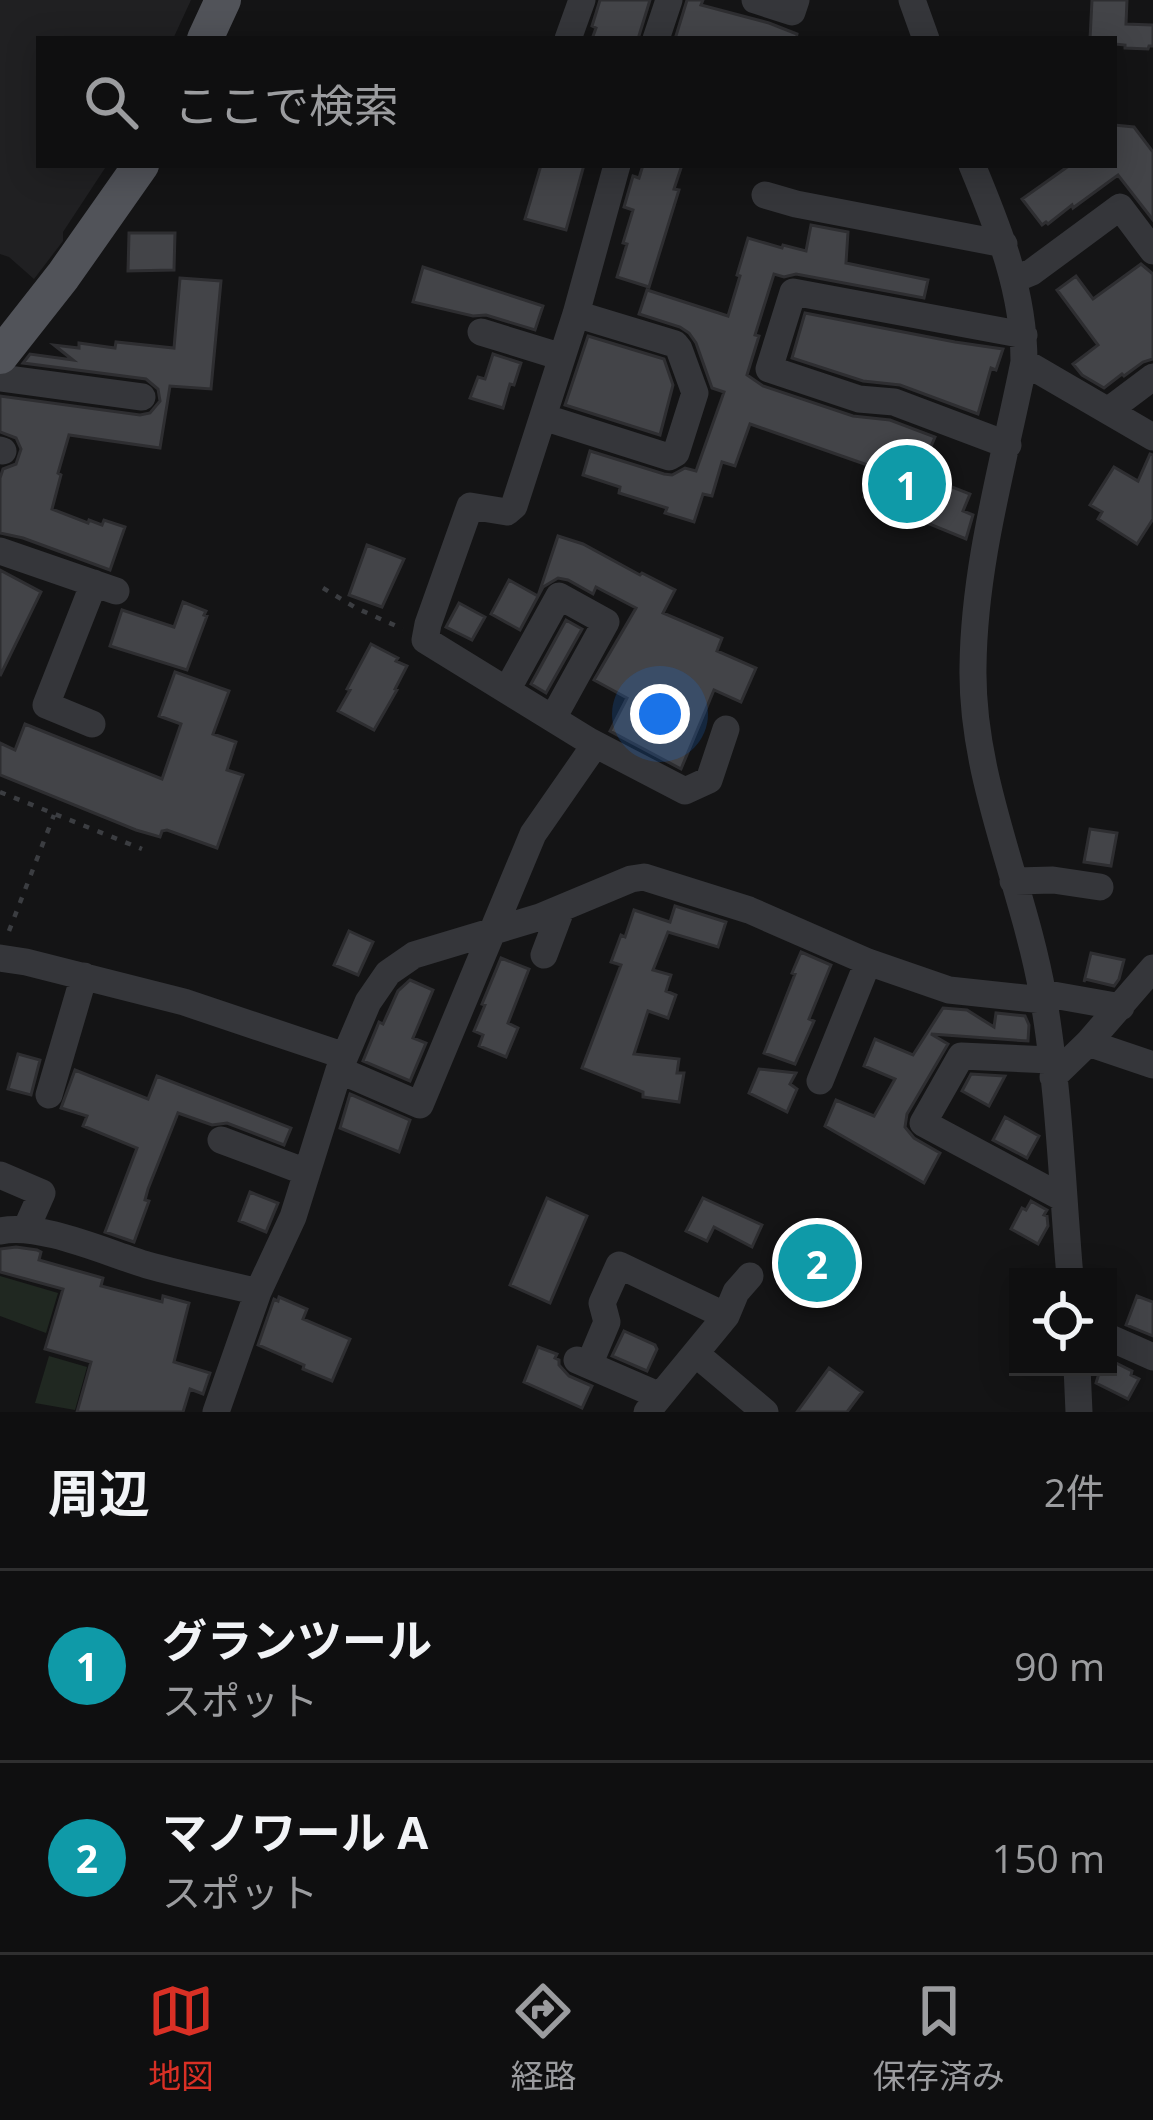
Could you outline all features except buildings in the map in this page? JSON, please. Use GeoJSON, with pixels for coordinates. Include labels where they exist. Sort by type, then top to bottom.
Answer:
{"type":"FeatureCollection","features":[{"type":"Feature","properties":{"kind":"main road"},"geometry":{"type":"LineString","coordinates":[[206,36],[223,0]]}},
{"type":"Feature","properties":{"kind":"main road"},"geometry":{"type":"LineString","coordinates":[[0,356],[139,168]]}},
{"type":"Feature","properties":{"kind":"street"},"geometry":{"type":"LineString","coordinates":[[569,36],[582,0]]}},
{"type":"Feature","properties":{"kind":"street"},"geometry":{"type":"LineString","coordinates":[[657,36],[668,0]]}},
{"type":"Feature","properties":{"kind":"street"},"geometry":{"type":"LineString","coordinates":[[755,0],[792,12],[796,0]]}},
{"type":"Feature","properties":{"kind":"street"},"geometry":{"type":"LineString","coordinates":[[913,0],[925,36]]}},
{"type":"Feature","properties":{"kind":"street"},"geometry":{"type":"LineString","coordinates":[[616,168],[576,314],[514,506],[507,512],[470,506],[425,640],[589,741],[685,791],[709,780],[726,729]]}},
{"type":"Feature","properties":{"kind":"street"},"geometry":{"type":"LineString","coordinates":[[973,168],[1015,278],[1024,348],[977,585],[973,670],[979,735],[1043,996],[1069,1268]]}},
{"type":"Feature","properties":{"kind":"street"},"geometry":{"type":"LineString","coordinates":[[765,195],[1004,244]]}},
{"type":"Feature","properties":{"kind":"street"},"geometry":{"type":"LineString","coordinates":[[1015,278],[1032,272],[1120,207],[1153,251]]}},
{"type":"Feature","properties":{"kind":"street"},"geometry":{"type":"LineString","coordinates":[[1008,445],[894,402],[859,399],[769,369],[793,292],[1024,348],[1153,437]]}},
{"type":"Feature","properties":{"kind":"street"},"geometry":{"type":"LineString","coordinates":[[543,417],[669,457],[676,453],[695,393],[680,349],[576,314]]}},
{"type":"Feature","properties":{"kind":"street"},"geometry":{"type":"LineString","coordinates":[[481,332],[562,357]]}},
{"type":"Feature","properties":{"kind":"street"},"geometry":{"type":"LineString","coordinates":[[1109,410],[1153,377]]}},
{"type":"Feature","properties":{"kind":"street"},"geometry":{"type":"LineString","coordinates":[[0,378],[142,397]]}},
{"type":"Feature","properties":{"kind":"street"},"geometry":{"type":"LineString","coordinates":[[0,551],[105,587],[46,705],[92,724]]}},
{"type":"Feature","properties":{"kind":"street"},"geometry":{"type":"LineString","coordinates":[[507,690],[559,596],[606,622],[553,718]]}},
{"type":"Feature","properties":{"kind":"street"},"geometry":{"type":"LineString","coordinates":[[4,945],[84,976],[184,1002],[342,1063],[420,1105],[533,834],[590,752],[589,741]]}},
{"type":"Feature","properties":{"kind":"street"},"geometry":{"type":"LineString","coordinates":[[216,1412],[258,1292],[293,1217],[342,1063],[368,1002],[388,973],[414,955],[489,935],[644,877],[749,910],[868,962],[949,990],[1121,1006]]}},
{"type":"Feature","properties":{"kind":"street"},"geometry":{"type":"LineString","coordinates":[[1013,881],[1053,880],[1100,887]]}},
{"type":"Feature","properties":{"kind":"street"},"geometry":{"type":"LineString","coordinates":[[544,955],[561,910]]}},
{"type":"Feature","properties":{"kind":"street"},"geometry":{"type":"LineString","coordinates":[[820,1081],[868,962]]}},
{"type":"Feature","properties":{"kind":"street"},"geometry":{"type":"LineString","coordinates":[[1063,1198],[923,1123],[962,1056],[1052,1068],[1088,1042],[1153,968]]}},
{"type":"Feature","properties":{"kind":"street"},"geometry":{"type":"LineString","coordinates":[[49,1095],[84,976]]}},
{"type":"Feature","properties":{"kind":"street"},"geometry":{"type":"LineString","coordinates":[[1088,1042],[1153,1065]]}},
{"type":"Feature","properties":{"kind":"street"},"geometry":{"type":"LineString","coordinates":[[220,1141],[306,1172]]}},
{"type":"Feature","properties":{"kind":"street"},"geometry":{"type":"LineString","coordinates":[[0,1175],[42,1193],[13,1230],[258,1292]]}},
{"type":"Feature","properties":{"kind":"street"},"geometry":{"type":"LineString","coordinates":[[726,1316],[619,1265],[602,1303],[607,1322],[583,1363],[654,1404],[726,1316],[736,1292],[750,1276]]}},
{"type":"Feature","properties":{"kind":"street"},"geometry":{"type":"LineString","coordinates":[[1117,1341],[1153,1357]]}},
{"type":"Feature","properties":{"kind":"street"},"geometry":{"type":"LineString","coordinates":[[696,1354],[765,1412]]}},
{"type":"Feature","properties":{"kind":"street"},"geometry":{"type":"LineString","coordinates":[[1077,1376],[1079,1412]]}},
{"type":"Feature","properties":{"kind":"path"},"geometry":{"type":"LineString","coordinates":[[323,589],[425,640]]}},
{"type":"Feature","properties":{"kind":"path"},"geometry":{"type":"LineString","coordinates":[[0,792],[142,849]]}},
{"type":"Feature","properties":{"kind":"path"},"geometry":{"type":"LineString","coordinates":[[4,945],[54,815]]}},
{"type":"Feature","properties":{"kind":"shaded area"},"geometry":{"type":"Polygon","coordinates":[[[0,0],[191,0],[174,36],[36,36],[36,168],[105,168],[63,232],[63,241],[34,279],[0,254],[0,0]]]}},
{"type":"Feature","properties":{"kind":"shaded area"},"geometry":{"type":"Polygon","coordinates":[[[0,1276],[58,1293],[46,1333],[0,1316],[0,1276]]]}},
{"type":"Feature","properties":{"kind":"shaded area"},"geometry":{"type":"Polygon","coordinates":[[[49,1356],[87,1367],[75,1410],[35,1403],[49,1356]]]}},
{"type":"Feature","properties":{"kind":"place","name":"グランツール"},"geometry":{"type":"Point","coordinates":[907,484]}},
{"type":"Feature","properties":{"kind":"place","name":"マノワール A"},"geometry":{"type":"Point","coordinates":[817,1263]}}]}
